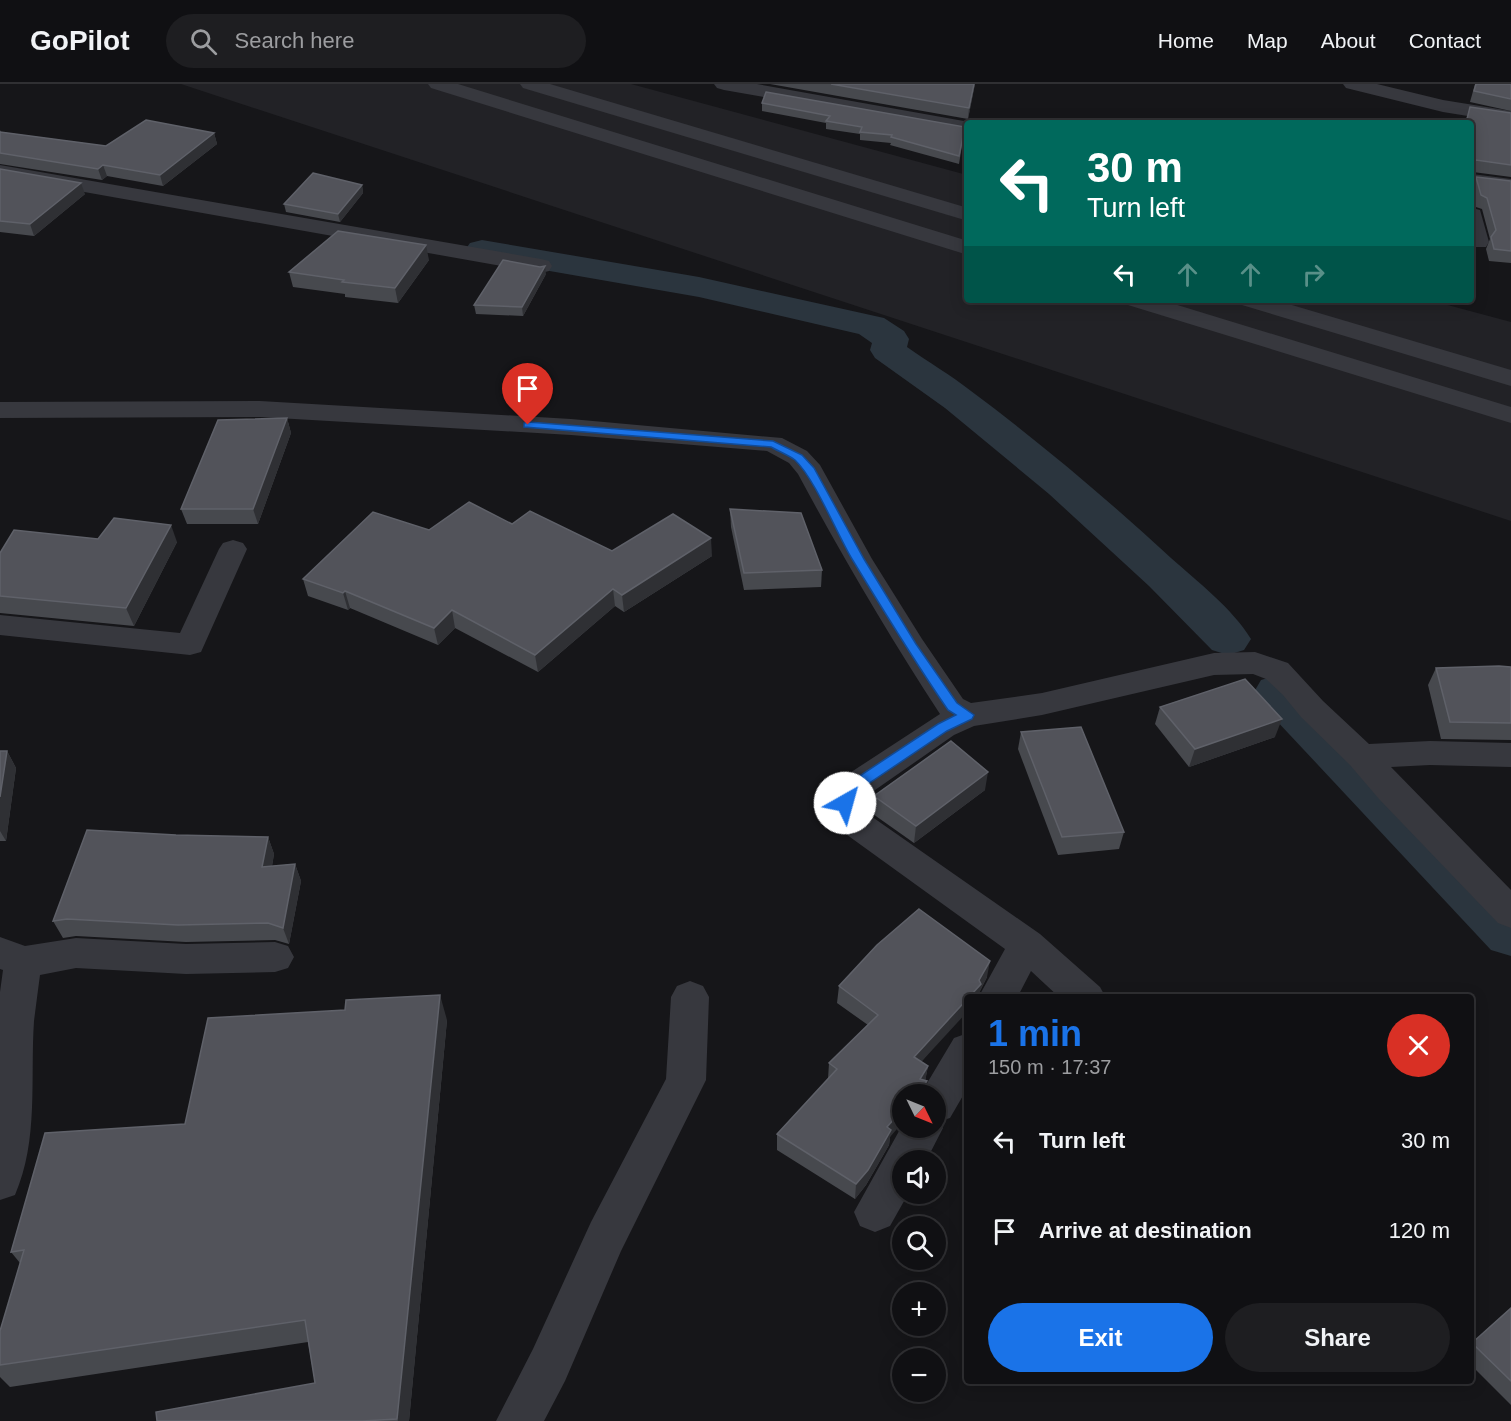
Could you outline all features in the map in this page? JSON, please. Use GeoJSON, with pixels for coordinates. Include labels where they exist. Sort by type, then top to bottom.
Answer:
{"type":"FeatureCollection","features":[{"type":"Feature","properties":{"kind":"street"},"geometry":{"type":"LineString","coordinates":[[438,84],[964,248]]}},
{"type":"Feature","properties":{"kind":"street"},"geometry":{"type":"LineString","coordinates":[[530,84],[964,214]]}},
{"type":"Feature","properties":{"kind":"street"},"geometry":{"type":"LineString","coordinates":[[724,84],[964,127]]}},
{"type":"Feature","properties":{"kind":"street"},"geometry":{"type":"LineString","coordinates":[[1353,84],[1443,106],[1511,117]]}},
{"type":"Feature","properties":{"kind":"street"},"geometry":{"type":"LineString","coordinates":[[0,171],[541,266]]}},
{"type":"Feature","properties":{"kind":"street"},"geometry":{"type":"LineString","coordinates":[[1474,180],[1511,185]]}},
{"type":"Feature","properties":{"kind":"street"},"geometry":{"type":"LineString","coordinates":[[1474,223],[1479,242]]}},
{"type":"Feature","properties":{"kind":"street"},"geometry":{"type":"LineString","coordinates":[[1146,303],[1511,415]]}},
{"type":"Feature","properties":{"kind":"street"},"geometry":{"type":"LineString","coordinates":[[1260,303],[1511,378]]}},
{"type":"Feature","properties":{"kind":"street"},"geometry":{"type":"LineString","coordinates":[[0,410],[260,409],[571,428],[773,444],[798,457],[810,471],[858,560],[887,603],[911,646],[952,707],[967,715]]}},
{"type":"Feature","properties":{"kind":"street"},"geometry":{"type":"LineString","coordinates":[[0,625],[190,645],[233,549]]}},
{"type":"Feature","properties":{"kind":"street"},"geometry":{"type":"LineString","coordinates":[[1082,994],[1027,945],[855,823],[845,803],[851,789],[934,733],[967,715],[1042,704],[1214,664],[1255,663],[1277,671],[1294,687],[1312,709],[1362,756],[1391,790],[1511,913]]}},
{"type":"Feature","properties":{"kind":"street"},"geometry":{"type":"LineString","coordinates":[[1362,756],[1430,753],[1511,754]]}},
{"type":"Feature","properties":{"kind":"street"},"geometry":{"type":"LineString","coordinates":[[999,994],[1027,945]]}},
{"type":"Feature","properties":{"kind":"street"},"geometry":{"type":"LineString","coordinates":[[0,1180],[10,1137],[15,1021],[12,957],[76,953],[186,959],[275,957]]}},
{"type":"Feature","properties":{"kind":"street"},"geometry":{"type":"LineString","coordinates":[[519,1421],[549,1365],[632,1186],[686,1080],[690,997]]}},
{"type":"Feature","properties":{"kind":"street"},"geometry":{"type":"LineString","coordinates":[[946,1088],[964,1057]]}},
{"type":"Feature","properties":{"kind":"street"},"geometry":{"type":"LineString","coordinates":[[875,1212],[892,1182]]}},
{"type":"Feature","properties":{"kind":"shaded area"},"geometry":{"type":"Polygon","coordinates":[[[181,84],[631,84],[964,174],[964,303],[1440,303],[1511,322],[1511,521],[181,84]]]}},
{"type":"Feature","properties":{"kind":"building"},"geometry":{"type":"Polygon","coordinates":[[[831,84],[974,84],[969,108],[831,84]]]}},
{"type":"Feature","properties":{"kind":"building"},"geometry":{"type":"Polygon","coordinates":[[[1476,84],[1511,84],[1511,99],[1474,91],[1476,84]]]}},
{"type":"Feature","properties":{"kind":"building"},"geometry":{"type":"Polygon","coordinates":[[[766,92],[964,127],[964,132],[959,156],[891,137],[892,135],[860,132],[862,127],[826,121],[830,116],[762,103],[766,92]]]}},
{"type":"Feature","properties":{"kind":"building"},"geometry":{"type":"Polygon","coordinates":[[[1470,107],[1511,113],[1511,165],[1476,160],[1474,163],[1474,120],[1467,120],[1470,107]]]}},
{"type":"Feature","properties":{"kind":"building"},"geometry":{"type":"Polygon","coordinates":[[[146,120],[214,133],[160,175],[103,165],[98,169],[0,153],[0,132],[106,146],[146,120]]]}},
{"type":"Feature","properties":{"kind":"building"},"geometry":{"type":"Polygon","coordinates":[[[0,169],[81,183],[30,224],[0,221],[0,169]]]}},
{"type":"Feature","properties":{"kind":"building"},"geometry":{"type":"Polygon","coordinates":[[[313,173],[362,185],[338,214],[284,204],[313,173]]]}},
{"type":"Feature","properties":{"kind":"building"},"geometry":{"type":"Polygon","coordinates":[[[1476,177],[1511,181],[1511,251],[1494,249],[1491,237],[1496,230],[1487,198],[1481,195],[1476,177]]]}},
{"type":"Feature","properties":{"kind":"building"},"geometry":{"type":"Polygon","coordinates":[[[338,231],[426,245],[395,288],[342,282],[344,280],[289,272],[338,231]]]}},
{"type":"Feature","properties":{"kind":"building"},"geometry":{"type":"Polygon","coordinates":[[[503,260],[545,266],[522,307],[474,305],[503,260]]]}},
{"type":"Feature","properties":{"kind":"building"},"geometry":{"type":"Polygon","coordinates":[[[287,418],[253,509],[181,509],[218,420],[287,418]]]}},
{"type":"Feature","properties":{"kind":"building"},"geometry":{"type":"Polygon","coordinates":[[[469,502],[512,524],[530,511],[612,551],[673,514],[711,538],[622,595],[613,589],[535,655],[452,610],[434,628],[345,591],[343,593],[303,579],[373,512],[429,530],[469,502]]]}},
{"type":"Feature","properties":{"kind":"building"},"geometry":{"type":"Polygon","coordinates":[[[730,509],[801,513],[822,570],[744,573],[730,509]]]}},
{"type":"Feature","properties":{"kind":"building"},"geometry":{"type":"Polygon","coordinates":[[[114,518],[171,525],[126,608],[0,596],[0,553],[14,530],[98,539],[114,518]]]}},
{"type":"Feature","properties":{"kind":"building"},"geometry":{"type":"Polygon","coordinates":[[[1511,667],[1511,723],[1450,722],[1436,668],[1511,667]]]}},
{"type":"Feature","properties":{"kind":"building"},"geometry":{"type":"Polygon","coordinates":[[[1245,679],[1282,719],[1195,749],[1160,707],[1245,679]]]}},
{"type":"Feature","properties":{"kind":"building"},"geometry":{"type":"Polygon","coordinates":[[[1081,727],[1124,832],[1062,837],[1021,732],[1081,727]]]}},
{"type":"Feature","properties":{"kind":"building"},"geometry":{"type":"Polygon","coordinates":[[[951,741],[988,772],[916,826],[874,796],[951,741]]]}},
{"type":"Feature","properties":{"kind":"building"},"geometry":{"type":"Polygon","coordinates":[[[0,751],[7,751],[0,797],[0,751]]]}},
{"type":"Feature","properties":{"kind":"building"},"geometry":{"type":"Polygon","coordinates":[[[87,830],[268,837],[262,867],[295,864],[283,928],[268,923],[178,925],[67,919],[53,921],[87,830]]]}},
{"type":"Feature","properties":{"kind":"building"},"geometry":{"type":"Polygon","coordinates":[[[919,909],[990,961],[979,980],[981,984],[972,994],[964,994],[964,1003],[914,1057],[928,1066],[920,1079],[927,1081],[924,1084],[892,1084],[892,1121],[887,1127],[891,1130],[868,1170],[856,1184],[777,1134],[837,1069],[829,1063],[878,1015],[839,986],[877,945],[919,909]]]}},
{"type":"Feature","properties":{"kind":"building"},"geometry":{"type":"Polygon","coordinates":[[[440,995],[397,1419],[157,1421],[156,1412],[315,1383],[305,1320],[0,1365],[0,1331],[24,1250],[11,1252],[45,1133],[185,1124],[208,1018],[345,1010],[346,1000],[440,995]]]}},
{"type":"Feature","properties":{"kind":"building"},"geometry":{"type":"Polygon","coordinates":[[[1511,1308],[1511,1381],[1474,1345],[1474,1341],[1511,1308]]]}},
{"type":"Feature","properties":{"kind":"waterway"},"geometry":{"type":"LineString","coordinates":[[482,250],[699,287],[871,326],[891,339],[888,350],[959,400],[1098,515],[1164,575],[1228,639]]}},
{"type":"Feature","properties":{"kind":"waterway"},"geometry":{"type":"LineString","coordinates":[[1278,692],[1511,934]]}},
{"type":"Feature","properties":{"kind":"route"},"geometry":{"type":"LineString","coordinates":[[528,425],[773,444],[798,457],[810,471],[858,560],[887,603],[911,646],[952,707],[967,715],[908,749],[851,789],[845,803]]}}]}
